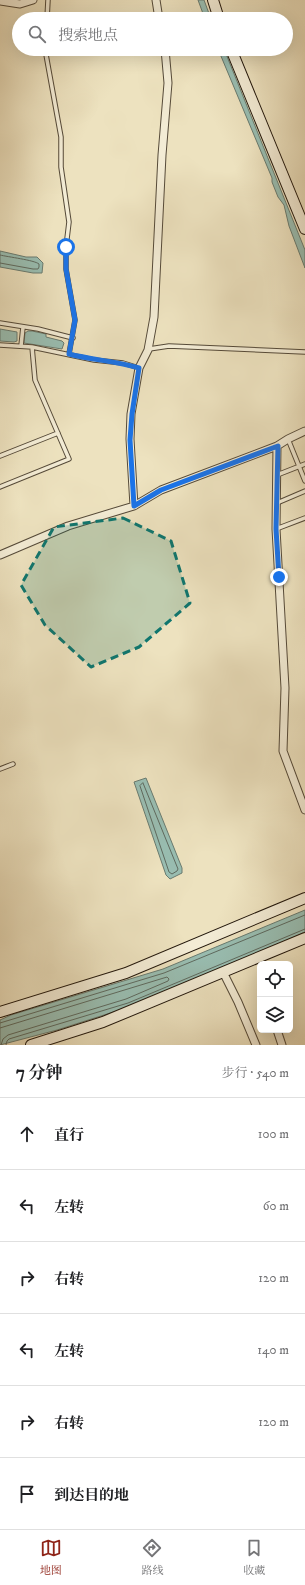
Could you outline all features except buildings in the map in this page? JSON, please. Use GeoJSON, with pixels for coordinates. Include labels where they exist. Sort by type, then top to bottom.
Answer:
{"type":"FeatureCollection","features":[{"type":"Feature","properties":{"kind":"street"},"geometry":{"type":"LineString","coordinates":[[0,1],[20,4],[33,0]]}},
{"type":"Feature","properties":{"kind":"street"},"geometry":{"type":"LineString","coordinates":[[156,0],[158,12]]}},
{"type":"Feature","properties":{"kind":"street"},"geometry":{"type":"LineString","coordinates":[[214,0],[217,12]]}},
{"type":"Feature","properties":{"kind":"street"},"geometry":{"type":"LineString","coordinates":[[134,506],[130,440],[132,414],[139,368],[148,350],[154,317],[161,163],[168,83],[166,56]]}},
{"type":"Feature","properties":{"kind":"street"},"geometry":{"type":"LineString","coordinates":[[234,56],[305,229]]}},
{"type":"Feature","properties":{"kind":"street"},"geometry":{"type":"LineString","coordinates":[[0,555],[68,526],[134,506],[161,490],[278,446],[288,439],[305,431]]}},
{"type":"Feature","properties":{"kind":"street"},"geometry":{"type":"LineString","coordinates":[[278,446],[276,529],[285,688],[283,751],[305,810]]}},
{"type":"Feature","properties":{"kind":"street"},"geometry":{"type":"LineString","coordinates":[[0,1012],[126,973],[305,898]]}},
{"type":"Feature","properties":{"kind":"street"},"geometry":{"type":"LineString","coordinates":[[31,1045],[103,1022],[305,938]]}},
{"type":"Feature","properties":{"kind":"street"},"geometry":{"type":"LineString","coordinates":[[221,973],[224,974],[238,1002],[256,1045]]}},
{"type":"Feature","properties":{"kind":"street"},"geometry":{"type":"LineString","coordinates":[[278,1033],[282,1045]]}},
{"type":"Feature","properties":{"kind":"lane"},"geometry":{"type":"LineString","coordinates":[[47,12],[48,0]]}},
{"type":"Feature","properties":{"kind":"lane"},"geometry":{"type":"LineString","coordinates":[[46,56],[61,137],[61,167],[69,222],[66,247],[66,269],[75,320],[69,354]]}},
{"type":"Feature","properties":{"kind":"lane"},"geometry":{"type":"LineString","coordinates":[[0,323],[38,329],[72,338]]}},
{"type":"Feature","properties":{"kind":"lane"},"geometry":{"type":"LineString","coordinates":[[21,346],[23,327]]}},
{"type":"Feature","properties":{"kind":"lane"},"geometry":{"type":"LineString","coordinates":[[0,345],[32,347],[94,360],[124,363],[139,368]]}},
{"type":"Feature","properties":{"kind":"lane"},"geometry":{"type":"LineString","coordinates":[[148,350],[169,346],[305,352]]}},
{"type":"Feature","properties":{"kind":"lane"},"geometry":{"type":"LineString","coordinates":[[0,486],[69,459],[35,380],[32,347]]}},
{"type":"Feature","properties":{"kind":"lane"},"geometry":{"type":"LineString","coordinates":[[0,456],[58,433]]}},
{"type":"Feature","properties":{"kind":"lane"},"geometry":{"type":"LineString","coordinates":[[288,439],[305,481]]}},
{"type":"Feature","properties":{"kind":"lane"},"geometry":{"type":"LineString","coordinates":[[277,475],[305,464]]}},
{"type":"Feature","properties":{"kind":"lane"},"geometry":{"type":"LineString","coordinates":[[277,503],[305,491]]}},
{"type":"Feature","properties":{"kind":"lane"},"geometry":{"type":"LineString","coordinates":[[276,529],[305,518]]}},
{"type":"Feature","properties":{"kind":"lane"},"geometry":{"type":"LineString","coordinates":[[0,769],[13,764]]}},
{"type":"Feature","properties":{"kind":"highlighted area"},"geometry":{"type":"Polygon","coordinates":[[[123,518],[171,541],[190,603],[139,647],[91,667],[45,625],[21,585],[54,527],[123,518]]]}},
{"type":"Feature","properties":{"kind":"water"},"geometry":{"type":"Polygon","coordinates":[[[198,0],[204,0],[208,12],[202,12],[198,0]]]}},
{"type":"Feature","properties":{"kind":"water"},"geometry":{"type":"Polygon","coordinates":[[[221,56],[227,56],[305,250],[305,268],[289,226],[284,205],[278,197],[272,182],[272,178],[221,56]]]}},
{"type":"Feature","properties":{"kind":"water"},"geometry":{"type":"Polygon","coordinates":[[[0,251],[26,257],[37,257],[43,263],[42,273],[33,273],[0,267],[0,251]]]}},
{"type":"Feature","properties":{"kind":"water"},"geometry":{"type":"Polygon","coordinates":[[[0,329],[17,332],[17,341],[0,341],[0,329]]]}},
{"type":"Feature","properties":{"kind":"water"},"geometry":{"type":"Polygon","coordinates":[[[28,331],[46,334],[46,337],[62,341],[64,343],[62,349],[24,343],[25,333],[28,331]]]}},
{"type":"Feature","properties":{"kind":"water"},"geometry":{"type":"Polygon","coordinates":[[[146,778],[182,868],[182,873],[170,879],[166,875],[134,782],[146,778]]]}},
{"type":"Feature","properties":{"kind":"water"},"geometry":{"type":"Polygon","coordinates":[[[305,910],[305,932],[288,940],[129,1007],[57,1030],[0,1045],[0,1020],[11,1015],[163,969],[305,910]]]}},
{"type":"Feature","properties":{"kind":"route"},"geometry":{"type":"LineString","coordinates":[[66,247],[66,269],[75,320],[69,354],[94,360],[124,363],[139,368],[132,414],[130,440],[134,506],[161,490],[278,446],[276,529],[279,577]]}}]}
